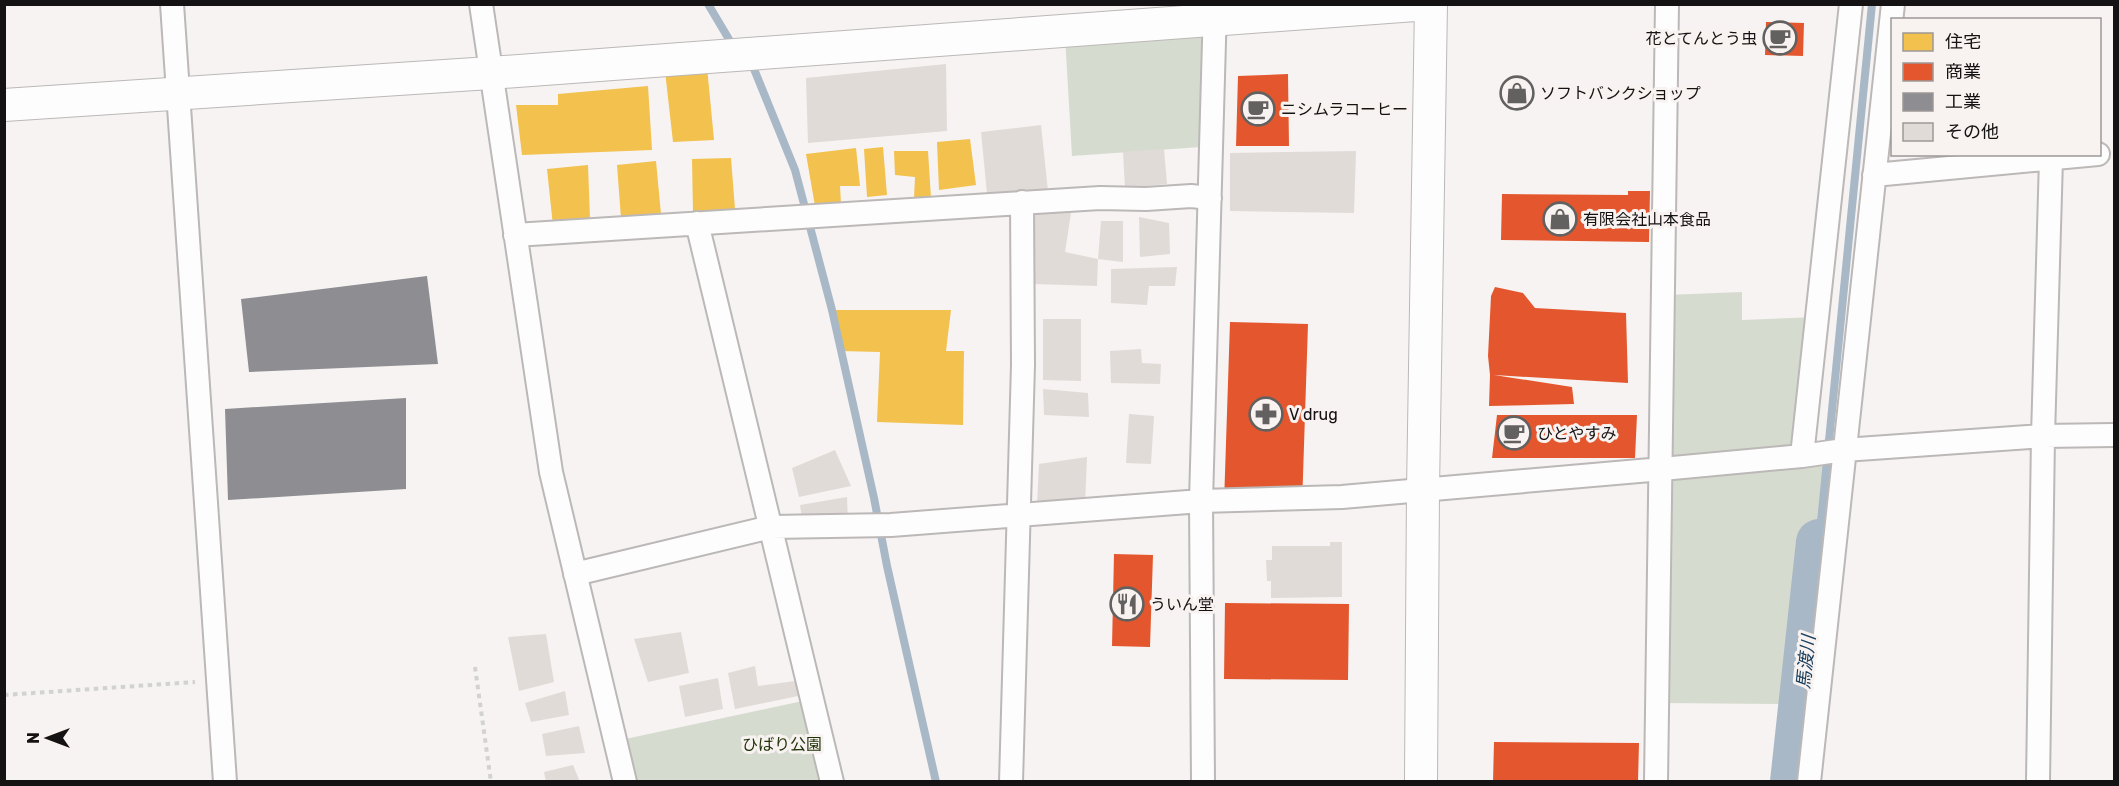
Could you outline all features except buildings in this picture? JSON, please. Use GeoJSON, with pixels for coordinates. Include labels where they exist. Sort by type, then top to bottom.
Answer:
{"type":"FeatureCollection","features":[{"type":"Feature","properties":{"kind":"street"},"geometry":{"type":"LineString","coordinates":[[172,4],[225,782]]}},
{"type":"Feature","properties":{"kind":"street"},"geometry":{"type":"LineString","coordinates":[[481,4],[551,472],[625,782]]}},
{"type":"Feature","properties":{"kind":"street"},"geometry":{"type":"LineString","coordinates":[[4,105],[490,73],[1215,13],[1430,4],[1421,782]]}},
{"type":"Feature","properties":{"kind":"street"},"geometry":{"type":"LineString","coordinates":[[1656,782],[1667,4]]}},
{"type":"Feature","properties":{"kind":"street"},"geometry":{"type":"LineString","coordinates":[[1802,456],[1851,4]]}},
{"type":"Feature","properties":{"kind":"street"},"geometry":{"type":"LineString","coordinates":[[1203,782],[1201,501],[1215,13]]}},
{"type":"Feature","properties":{"kind":"street"},"geometry":{"type":"LineString","coordinates":[[1809,782],[1891,22]]}},
{"type":"Feature","properties":{"kind":"street"},"geometry":{"type":"LineString","coordinates":[[1874,175],[2080,156]]}},
{"type":"Feature","properties":{"kind":"street"},"geometry":{"type":"LineString","coordinates":[[2038,782],[2043,436],[2051,159]]}},
{"type":"Feature","properties":{"kind":"street"},"geometry":{"type":"LineString","coordinates":[[515,235],[1022,202],[1191,196],[1210,198]]}},
{"type":"Feature","properties":{"kind":"street"},"geometry":{"type":"LineString","coordinates":[[1011,782],[1023,365],[1022,202]]}},
{"type":"Feature","properties":{"kind":"street"},"geometry":{"type":"LineString","coordinates":[[697,223],[832,782]]}},
{"type":"Feature","properties":{"kind":"street"},"geometry":{"type":"LineString","coordinates":[[575,574],[771,527],[891,525],[1201,501],[1342,497],[1802,456],[1844,450],[2043,436],[2115,435]]}},
{"type":"Feature","properties":{"kind":"path"},"geometry":{"type":"LineString","coordinates":[[475,667],[491,782]]}},
{"type":"Feature","properties":{"kind":"path"},"geometry":{"type":"LineString","coordinates":[[4,694],[218,680]]}},
{"type":"Feature","properties":{"kind":"green space"},"geometry":{"type":"Polygon","coordinates":[[[1201,26],[1201,147],[1072,156],[1065,36],[1201,26]]]}},
{"type":"Feature","properties":{"kind":"green space"},"geometry":{"type":"Polygon","coordinates":[[[1742,292],[1742,320],[1817,317],[1802,453],[1828,453],[1794,704],[1662,703],[1666,295],[1742,292]]]}},
{"type":"Feature","properties":{"kind":"green space","name":"ひばり公園"},"geometry":{"type":"Polygon","coordinates":[[[812,699],[832,781],[625,781],[616,741],[812,699]]]}},
{"type":"Feature","properties":{"kind":"waterway"},"geometry":{"type":"LineString","coordinates":[[708,4],[730,41]]}},
{"type":"Feature","properties":{"kind":"waterway"},"geometry":{"type":"LineString","coordinates":[[1819,542],[1872,4]]}},
{"type":"Feature","properties":{"kind":"waterway"},"geometry":{"type":"LineString","coordinates":[[754,69],[795,170],[832,310],[936,782]]}},
{"type":"Feature","properties":{"kind":"waterway","name":"馬渡川"},"geometry":{"type":"LineString","coordinates":[[1793,782],[1819,542]]}},
{"type":"Feature","properties":{"kind":"place","name":"花とてんとう虫"},"geometry":{"type":"Point","coordinates":[1780,38]}},
{"type":"Feature","properties":{"kind":"place","name":"ソフトバンクショップ"},"geometry":{"type":"Point","coordinates":[1517,93]}},
{"type":"Feature","properties":{"kind":"place","name":"ニシムラコーヒー"},"geometry":{"type":"Point","coordinates":[1258,109]}},
{"type":"Feature","properties":{"kind":"place","name":"有限会社山本食品"},"geometry":{"type":"Point","coordinates":[1560,219]}},
{"type":"Feature","properties":{"kind":"place","name":"V drug"},"geometry":{"type":"Point","coordinates":[1266,414]}},
{"type":"Feature","properties":{"kind":"place","name":"ひとやすみ"},"geometry":{"type":"Point","coordinates":[1514,433]}},
{"type":"Feature","properties":{"kind":"place","name":"ういん堂"},"geometry":{"type":"Point","coordinates":[1127,604]}}]}
